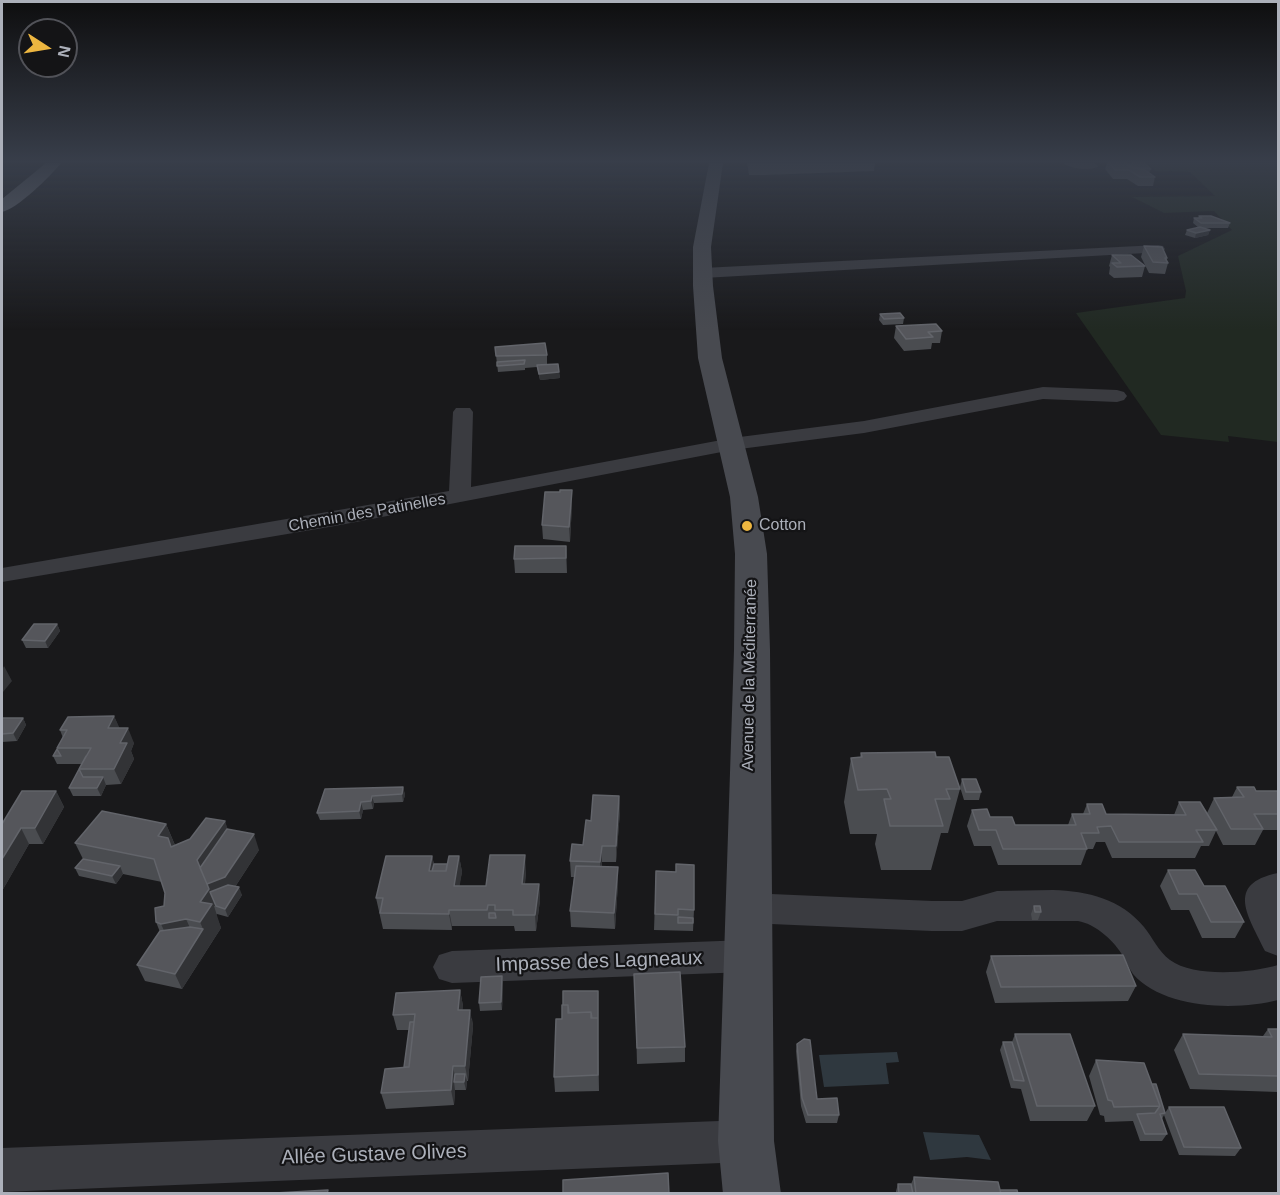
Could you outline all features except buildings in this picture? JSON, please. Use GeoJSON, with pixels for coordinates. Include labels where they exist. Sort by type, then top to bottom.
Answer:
{"type":"FeatureCollection","features":[{"type":"Feature","properties":{"kind":"main road","name":"Avenue de la Méditerranée"},"geometry":{"type":"LineString","coordinates":[[705,219],[702,247],[710,358],[744,497],[751,554],[752,650],[746,1141],[752,1194]]}},
{"type":"Feature","properties":{"kind":"street"},"geometry":{"type":"LineString","coordinates":[[703,273],[1158,249]]}},
{"type":"Feature","properties":{"kind":"street","name":"Chemin des Patinelles"},"geometry":{"type":"LineString","coordinates":[[2,575],[460,496],[732,444],[864,427],[1043,393],[1117,396]]}},
{"type":"Feature","properties":{"kind":"street"},"geometry":{"type":"LineString","coordinates":[[460,496],[463,412]]}},
{"type":"Feature","properties":{"kind":"street"},"geometry":{"type":"LineString","coordinates":[[1278,887],[1269,889],[1261,897],[1264,911],[1278,940]]}},
{"type":"Feature","properties":{"kind":"street"},"geometry":{"type":"LineString","coordinates":[[748,908],[832,913],[961,916],[989,907],[1081,906],[1102,912],[1119,925],[1135,943],[1146,962],[1158,974],[1179,982],[1203,987],[1251,990],[1278,982]]}},
{"type":"Feature","properties":{"kind":"street","name":"Impasse des Lagneaux"},"geometry":{"type":"LineString","coordinates":[[452,967],[747,957]]}},
{"type":"Feature","properties":{"kind":"street","name":"Allée Gustave Olives"},"geometry":{"type":"LineString","coordinates":[[2,1170],[746,1141]]}},
{"type":"Feature","properties":{"kind":"shaded area"},"geometry":{"type":"Polygon","coordinates":[[[1221,219],[1278,219],[1278,442],[1228,436],[1229,442],[1161,435],[1076,313],[1185,298],[1186,291],[1178,256],[1232,230],[1221,219]]]}},
{"type":"Feature","properties":{"kind":"shaded area"},"geometry":{"type":"Polygon","coordinates":[[[897,1052],[899,1062],[886,1063],[889,1084],[824,1087],[819,1055],[897,1052]]]}},
{"type":"Feature","properties":{"kind":"shaded area"},"geometry":{"type":"Polygon","coordinates":[[[923,1132],[979,1135],[991,1160],[967,1157],[930,1160],[923,1132]]]}},
{"type":"Feature","properties":{"kind":"place","name":"Cotton"},"geometry":{"type":"Point","coordinates":[747,526]}}]}
